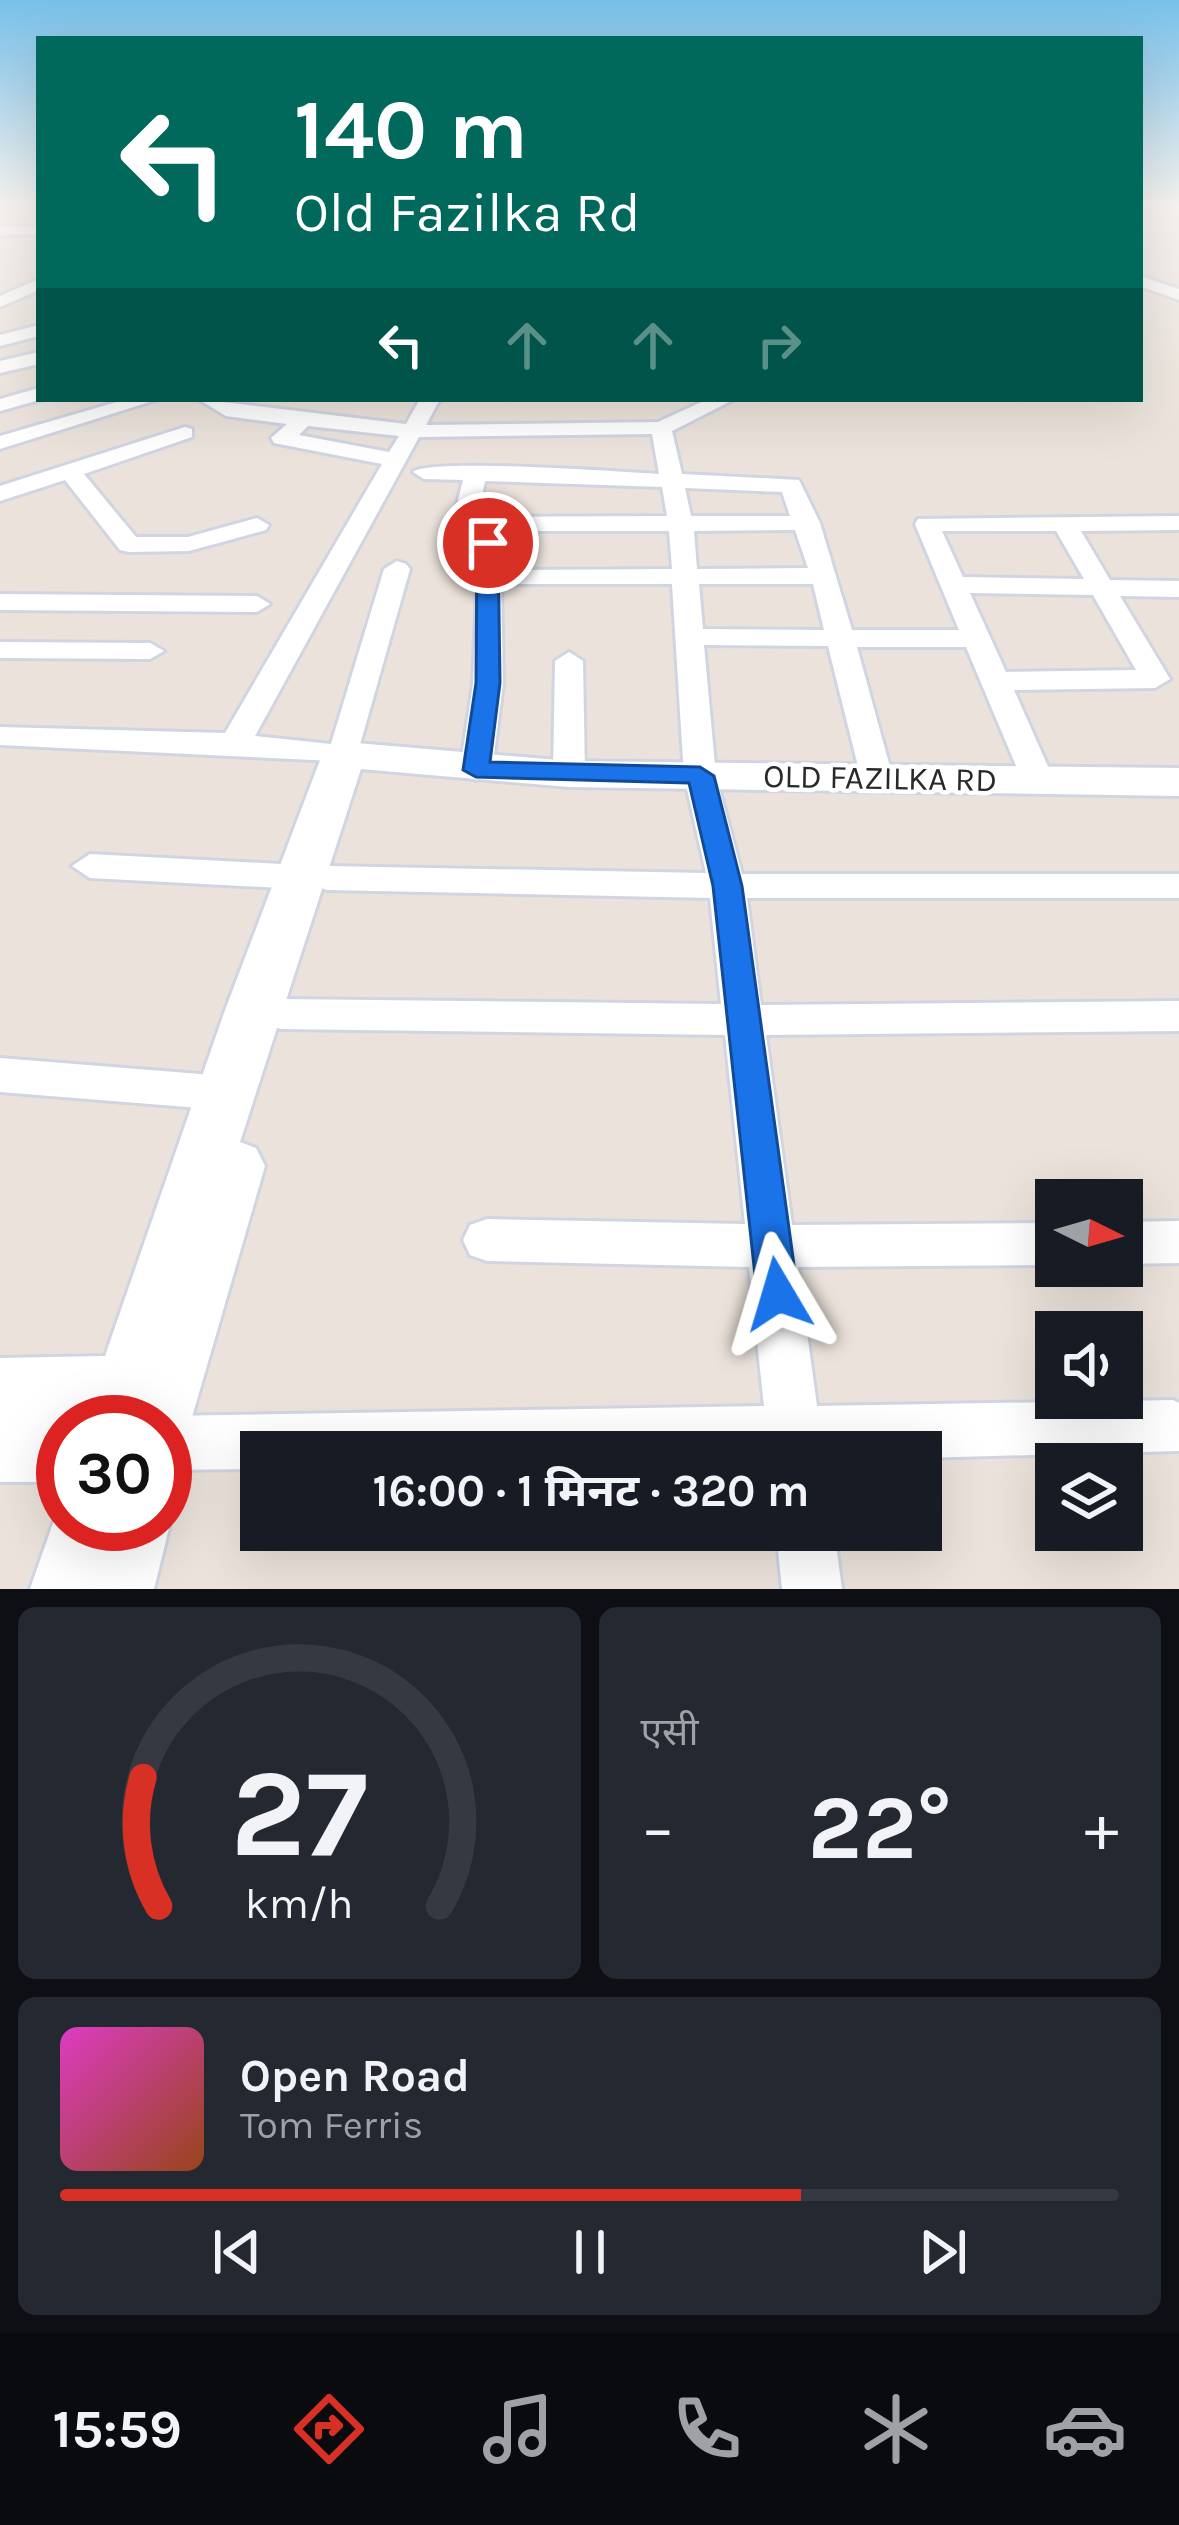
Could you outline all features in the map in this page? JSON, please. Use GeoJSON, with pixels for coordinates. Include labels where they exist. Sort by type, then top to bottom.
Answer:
{"type":"FeatureCollection","features":[{"type":"Feature","properties":{"kind":"main road","name":"OLD FAZILKA RD"},"geometry":{"type":"LineString","coordinates":[[355,757],[568,774],[1179,782]]}},
{"type":"Feature","properties":{"kind":"main road"},"geometry":{"type":"LineString","coordinates":[[153,1395],[355,757]]}},
{"type":"Feature","properties":{"kind":"main road"},"geometry":{"type":"LineString","coordinates":[[152,1395],[225,1093],[277,995]]}},
{"type":"Feature","properties":{"kind":"main road"},"geometry":{"type":"LineString","coordinates":[[0,1393],[36,1398]]}},
{"type":"Feature","properties":{"kind":"main road"},"geometry":{"type":"LineString","coordinates":[[0,1445],[36,1445]]}},
{"type":"Feature","properties":{"kind":"main road"},"geometry":{"type":"LineString","coordinates":[[70,1589],[81,1551]]}},
{"type":"Feature","properties":{"kind":"main road"},"geometry":{"type":"LineString","coordinates":[[114,1589],[124,1551]]}},
{"type":"Feature","properties":{"kind":"street"},"geometry":{"type":"LineString","coordinates":[[1143,282],[1179,295]]}},
{"type":"Feature","properties":{"kind":"street"},"geometry":{"type":"LineString","coordinates":[[0,302],[36,285]]}},
{"type":"Feature","properties":{"kind":"street"},"geometry":{"type":"LineString","coordinates":[[0,302],[36,304]]}},
{"type":"Feature","properties":{"kind":"street"},"geometry":{"type":"LineString","coordinates":[[0,341],[36,330]]}},
{"type":"Feature","properties":{"kind":"street"},"geometry":{"type":"LineString","coordinates":[[0,358],[36,347]]}},
{"type":"Feature","properties":{"kind":"street"},"geometry":{"type":"LineString","coordinates":[[0,367],[36,359]]}},
{"type":"Feature","properties":{"kind":"street"},"geometry":{"type":"LineString","coordinates":[[0,405],[36,395]]}},
{"type":"Feature","properties":{"kind":"street"},"geometry":{"type":"LineString","coordinates":[[0,443],[139,402]]}},
{"type":"Feature","properties":{"kind":"street"},"geometry":{"type":"LineString","coordinates":[[214,402],[233,412],[414,431],[661,428],[718,402]]}},
{"type":"Feature","properties":{"kind":"street"},"geometry":{"type":"LineString","coordinates":[[235,743],[428,402]]}},
{"type":"Feature","properties":{"kind":"street"},"geometry":{"type":"LineString","coordinates":[[304,420],[282,438],[395,460]]}},
{"type":"Feature","properties":{"kind":"street"},"geometry":{"type":"LineString","coordinates":[[661,428],[681,525],[700,776],[728,886],[793,1431]]}},
{"type":"Feature","properties":{"kind":"street"},"geometry":{"type":"LineString","coordinates":[[0,494],[185,433]]}},
{"type":"Feature","properties":{"kind":"street"},"geometry":{"type":"LineString","coordinates":[[70,471],[128,545],[189,544],[257,525]]}},
{"type":"Feature","properties":{"kind":"street"},"geometry":{"type":"LineString","coordinates":[[424,472],[786,482],[808,523],[877,778]]}},
{"type":"Feature","properties":{"kind":"street"},"geometry":{"type":"LineString","coordinates":[[476,472],[465,520],[472,524],[808,523]]}},
{"type":"Feature","properties":{"kind":"street"},"geometry":{"type":"LineString","coordinates":[[999,681],[1155,679],[1063,520]]}},
{"type":"Feature","properties":{"kind":"street"},"geometry":{"type":"LineString","coordinates":[[1038,780],[999,681],[928,527],[931,521],[1179,523]]}},
{"type":"Feature","properties":{"kind":"street"},"geometry":{"type":"LineString","coordinates":[[476,770],[488,683],[488,543]]}},
{"type":"Feature","properties":{"kind":"street"},"geometry":{"type":"LineString","coordinates":[[0,736],[235,743],[355,757],[397,568]]}},
{"type":"Feature","properties":{"kind":"street"},"geometry":{"type":"LineString","coordinates":[[503,577],[824,576]]}},
{"type":"Feature","properties":{"kind":"street"},"geometry":{"type":"LineString","coordinates":[[955,585],[1179,589]]}},
{"type":"Feature","properties":{"kind":"street"},"geometry":{"type":"LineString","coordinates":[[0,602],[257,604]]}},
{"type":"Feature","properties":{"kind":"street"},"geometry":{"type":"LineString","coordinates":[[690,637],[980,639]]}},
{"type":"Feature","properties":{"kind":"street"},"geometry":{"type":"LineString","coordinates":[[0,650],[150,651]]}},
{"type":"Feature","properties":{"kind":"street"},"geometry":{"type":"LineString","coordinates":[[568,774],[569,661]]}},
{"type":"Feature","properties":{"kind":"street"},"geometry":{"type":"LineString","coordinates":[[90,866],[314,877],[728,886],[1179,886]]}},
{"type":"Feature","properties":{"kind":"street"},"geometry":{"type":"LineString","coordinates":[[277,995],[745,1020],[1179,1016]]}},
{"type":"Feature","properties":{"kind":"street"},"geometry":{"type":"LineString","coordinates":[[0,1075],[225,1093]]}},
{"type":"Feature","properties":{"kind":"street"},"geometry":{"type":"LineString","coordinates":[[487,1240],[772,1246],[1035,1244]]}},
{"type":"Feature","properties":{"kind":"street"},"geometry":{"type":"LineString","coordinates":[[1143,1243],[1179,1242]]}},
{"type":"Feature","properties":{"kind":"street"},"geometry":{"type":"LineString","coordinates":[[192,1416],[514,1431]]}},
{"type":"Feature","properties":{"kind":"street"},"geometry":{"type":"LineString","coordinates":[[942,1437],[1173,1427]]}},
{"type":"Feature","properties":{"kind":"street"},"geometry":{"type":"LineString","coordinates":[[807,1551],[812,1589]]}},
{"type":"Feature","properties":{"kind":"route"},"geometry":{"type":"LineString","coordinates":[[488,543],[488,683],[476,770],[700,776],[728,886],[778,1294]]}}]}
